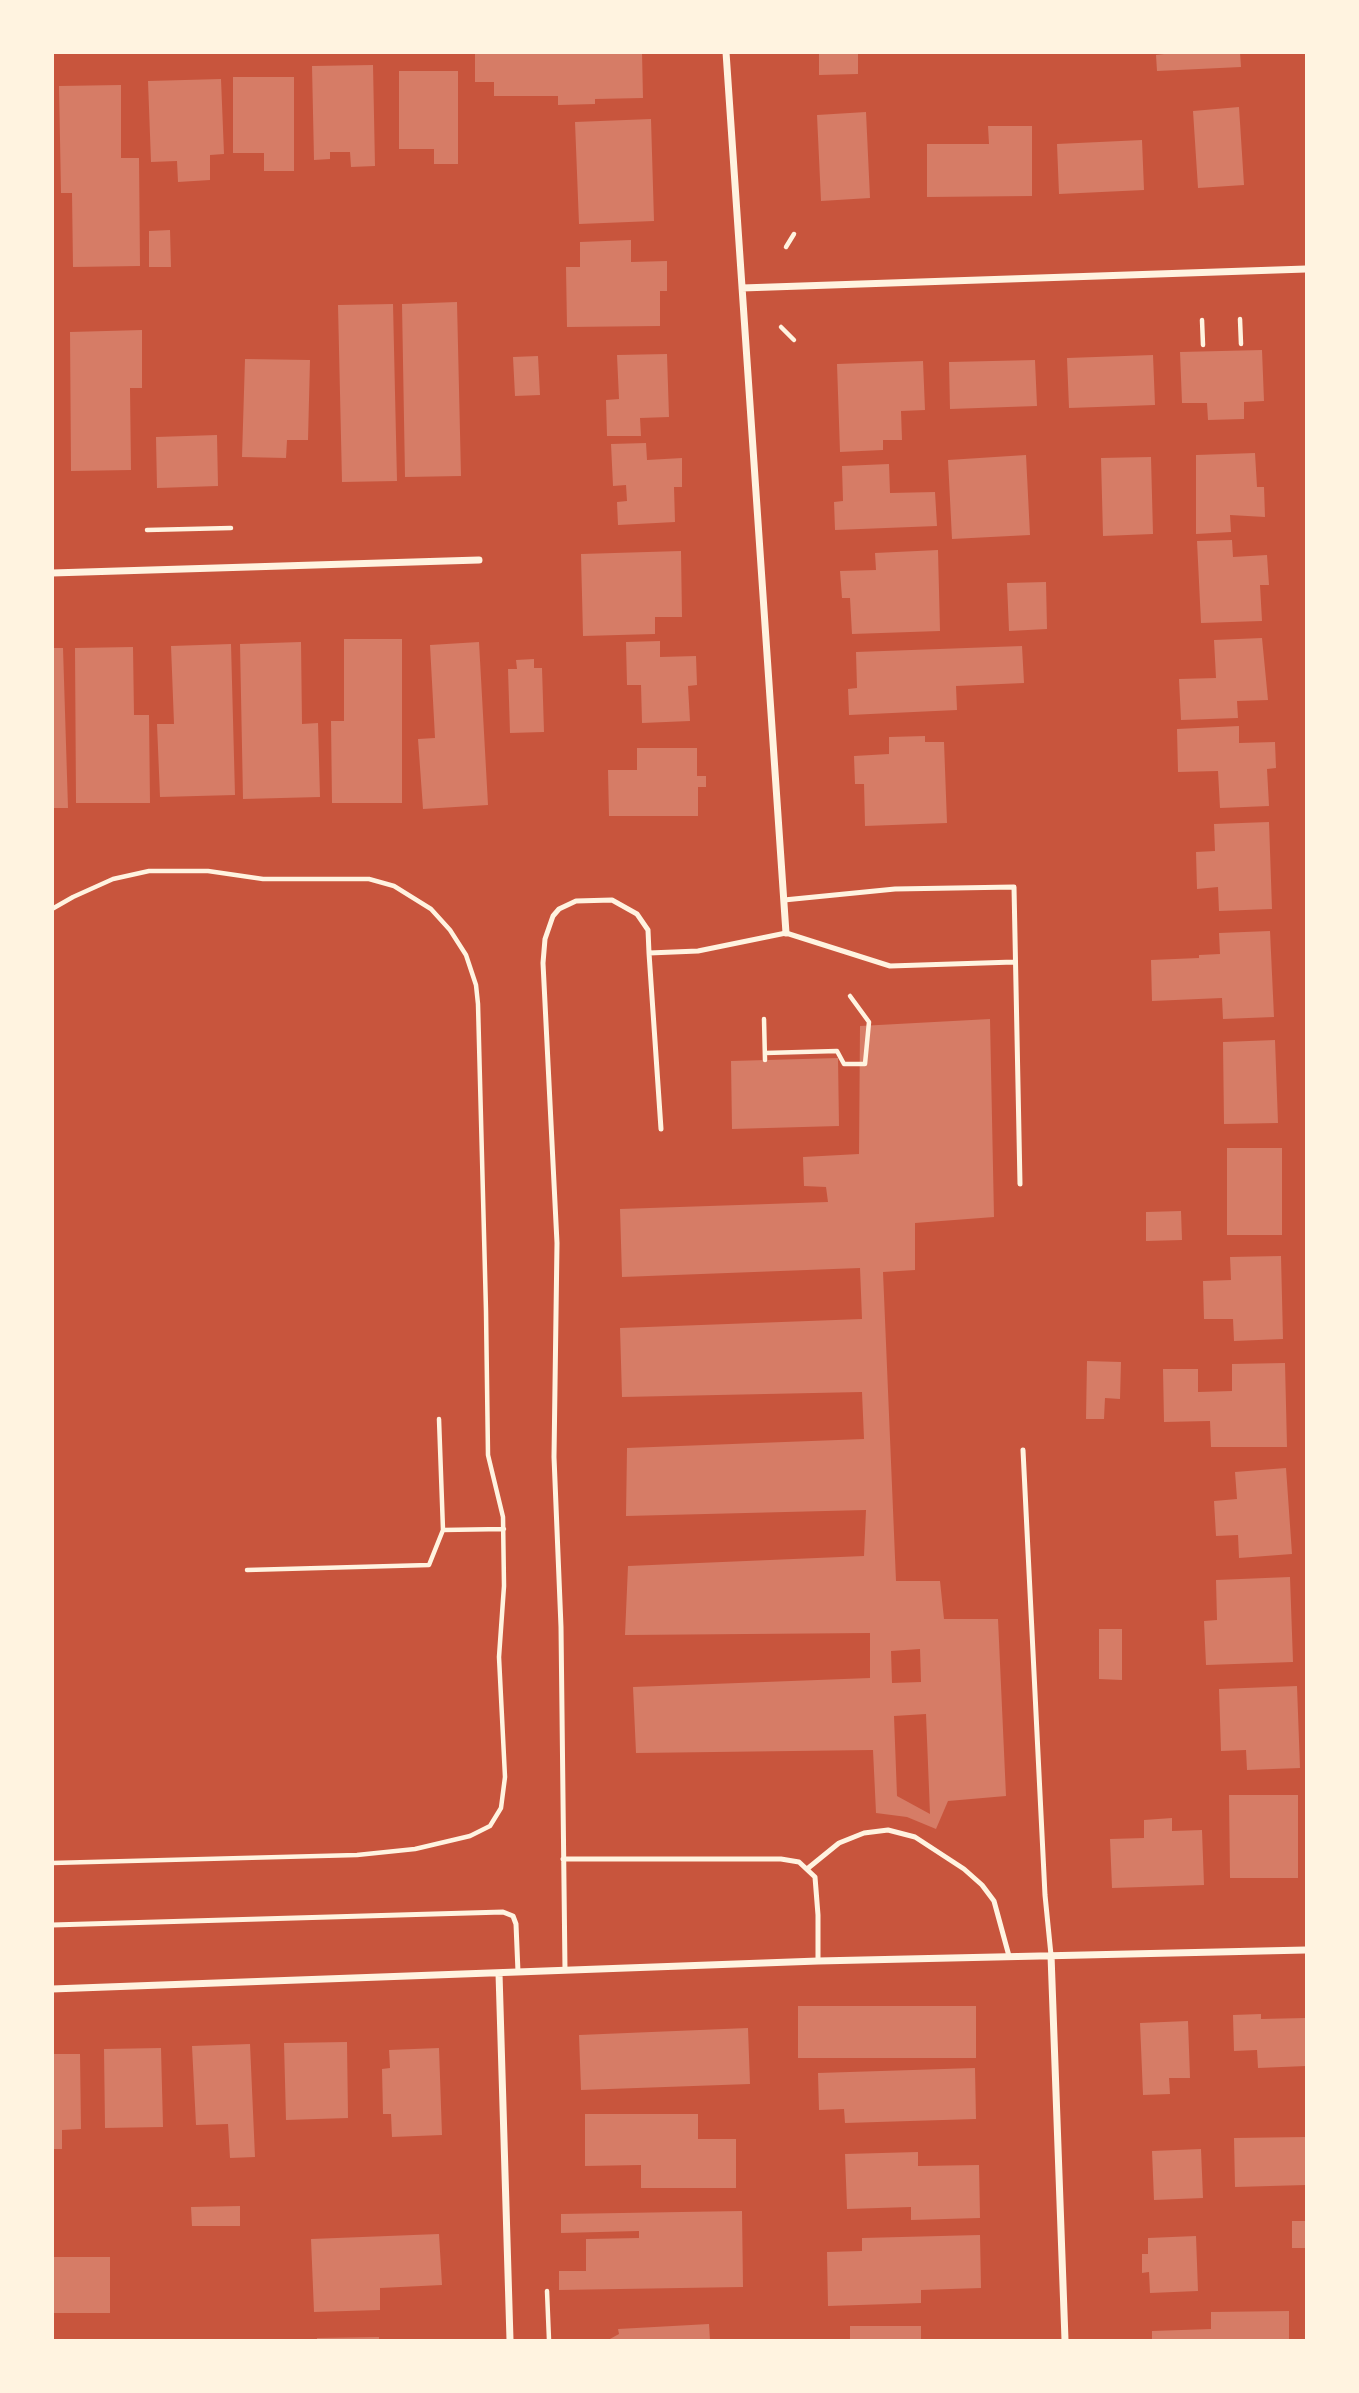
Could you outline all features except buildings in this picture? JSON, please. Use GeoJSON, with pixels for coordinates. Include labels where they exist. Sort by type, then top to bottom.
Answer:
{"type":"FeatureCollection","features":[{"type":"Feature","properties":{"kind":"street"},"geometry":{"type":"LineString","coordinates":[[726,52],[786,933]]}},
{"type":"Feature","properties":{"kind":"street"},"geometry":{"type":"LineString","coordinates":[[742,288],[1307,269]]}},
{"type":"Feature","properties":{"kind":"street"},"geometry":{"type":"LineString","coordinates":[[52,573],[479,560]]}},
{"type":"Feature","properties":{"kind":"street"},"geometry":{"type":"LineString","coordinates":[[52,1989],[818,1961],[1307,1950]]}},
{"type":"Feature","properties":{"kind":"street"},"geometry":{"type":"LineString","coordinates":[[1051,1955],[1065,2340]]}},
{"type":"Feature","properties":{"kind":"street"},"geometry":{"type":"LineString","coordinates":[[499,1973],[510,2340]]}},
{"type":"Feature","properties":{"kind":"lane"},"geometry":{"type":"LineString","coordinates":[[784,900],[895,889],[1014,887],[1020,1184]]}},
{"type":"Feature","properties":{"kind":"lane"},"geometry":{"type":"LineString","coordinates":[[565,1970],[561,1627],[554,1457],[558,1243],[544,951],[553,916],[559,909],[576,901],[612,900],[637,914],[648,930],[661,1129]]}},
{"type":"Feature","properties":{"kind":"lane"},"geometry":{"type":"LineString","coordinates":[[649,953],[698,951],[786,933],[890,966],[1014,962]]}},
{"type":"Feature","properties":{"kind":"lane"},"geometry":{"type":"LineString","coordinates":[[1023,1450],[1045,1895],[1051,1955]]}},
{"type":"Feature","properties":{"kind":"lane"},"geometry":{"type":"LineString","coordinates":[[807,1869],[839,1843],[864,1833],[888,1829],[915,1837],[964,1869],[994,1900],[1009,1956]]}},
{"type":"Feature","properties":{"kind":"lane"},"geometry":{"type":"LineString","coordinates":[[563,1859],[780,1859],[799,1862],[815,1877],[818,1961]]}},
{"type":"Feature","properties":{"kind":"lane"},"geometry":{"type":"LineString","coordinates":[[52,1925],[503,1912],[513,1916],[516,1924],[517,1972]]}},
{"type":"Feature","properties":{"kind":"path"},"geometry":{"type":"LineString","coordinates":[[786,247],[794,234]]}},
{"type":"Feature","properties":{"kind":"path"},"geometry":{"type":"LineString","coordinates":[[1240,319],[1241,344]]}},
{"type":"Feature","properties":{"kind":"path"},"geometry":{"type":"LineString","coordinates":[[1202,320],[1203,345]]}},
{"type":"Feature","properties":{"kind":"path"},"geometry":{"type":"LineString","coordinates":[[780,327],[794,340]]}},
{"type":"Feature","properties":{"kind":"path"},"geometry":{"type":"LineString","coordinates":[[147,530],[231,528]]}},
{"type":"Feature","properties":{"kind":"path"},"geometry":{"type":"LineString","coordinates":[[52,909],[102,884],[149,871],[208,871],[263,879],[355,877],[381,881],[409,894],[431,909],[450,930],[468,962],[476,985],[478,1004],[488,1455],[491,1477],[503,1510],[504,1529],[504,1586],[499,1657],[505,1788],[501,1808],[490,1826],[452,1841],[380,1853],[52,1863]]}},
{"type":"Feature","properties":{"kind":"path"},"geometry":{"type":"LineString","coordinates":[[765,1053],[837,1051],[844,1064],[865,1064],[869,1022],[850,996]]}},
{"type":"Feature","properties":{"kind":"path"},"geometry":{"type":"LineString","coordinates":[[764,1019],[765,1060]]}},
{"type":"Feature","properties":{"kind":"path"},"geometry":{"type":"LineString","coordinates":[[247,1570],[429,1565],[443,1530],[439,1419]]}},
{"type":"Feature","properties":{"kind":"path"},"geometry":{"type":"LineString","coordinates":[[443,1530],[504,1529]]}},
{"type":"Feature","properties":{"kind":"path"},"geometry":{"type":"LineString","coordinates":[[547,2291],[549,2340]]}}]}
